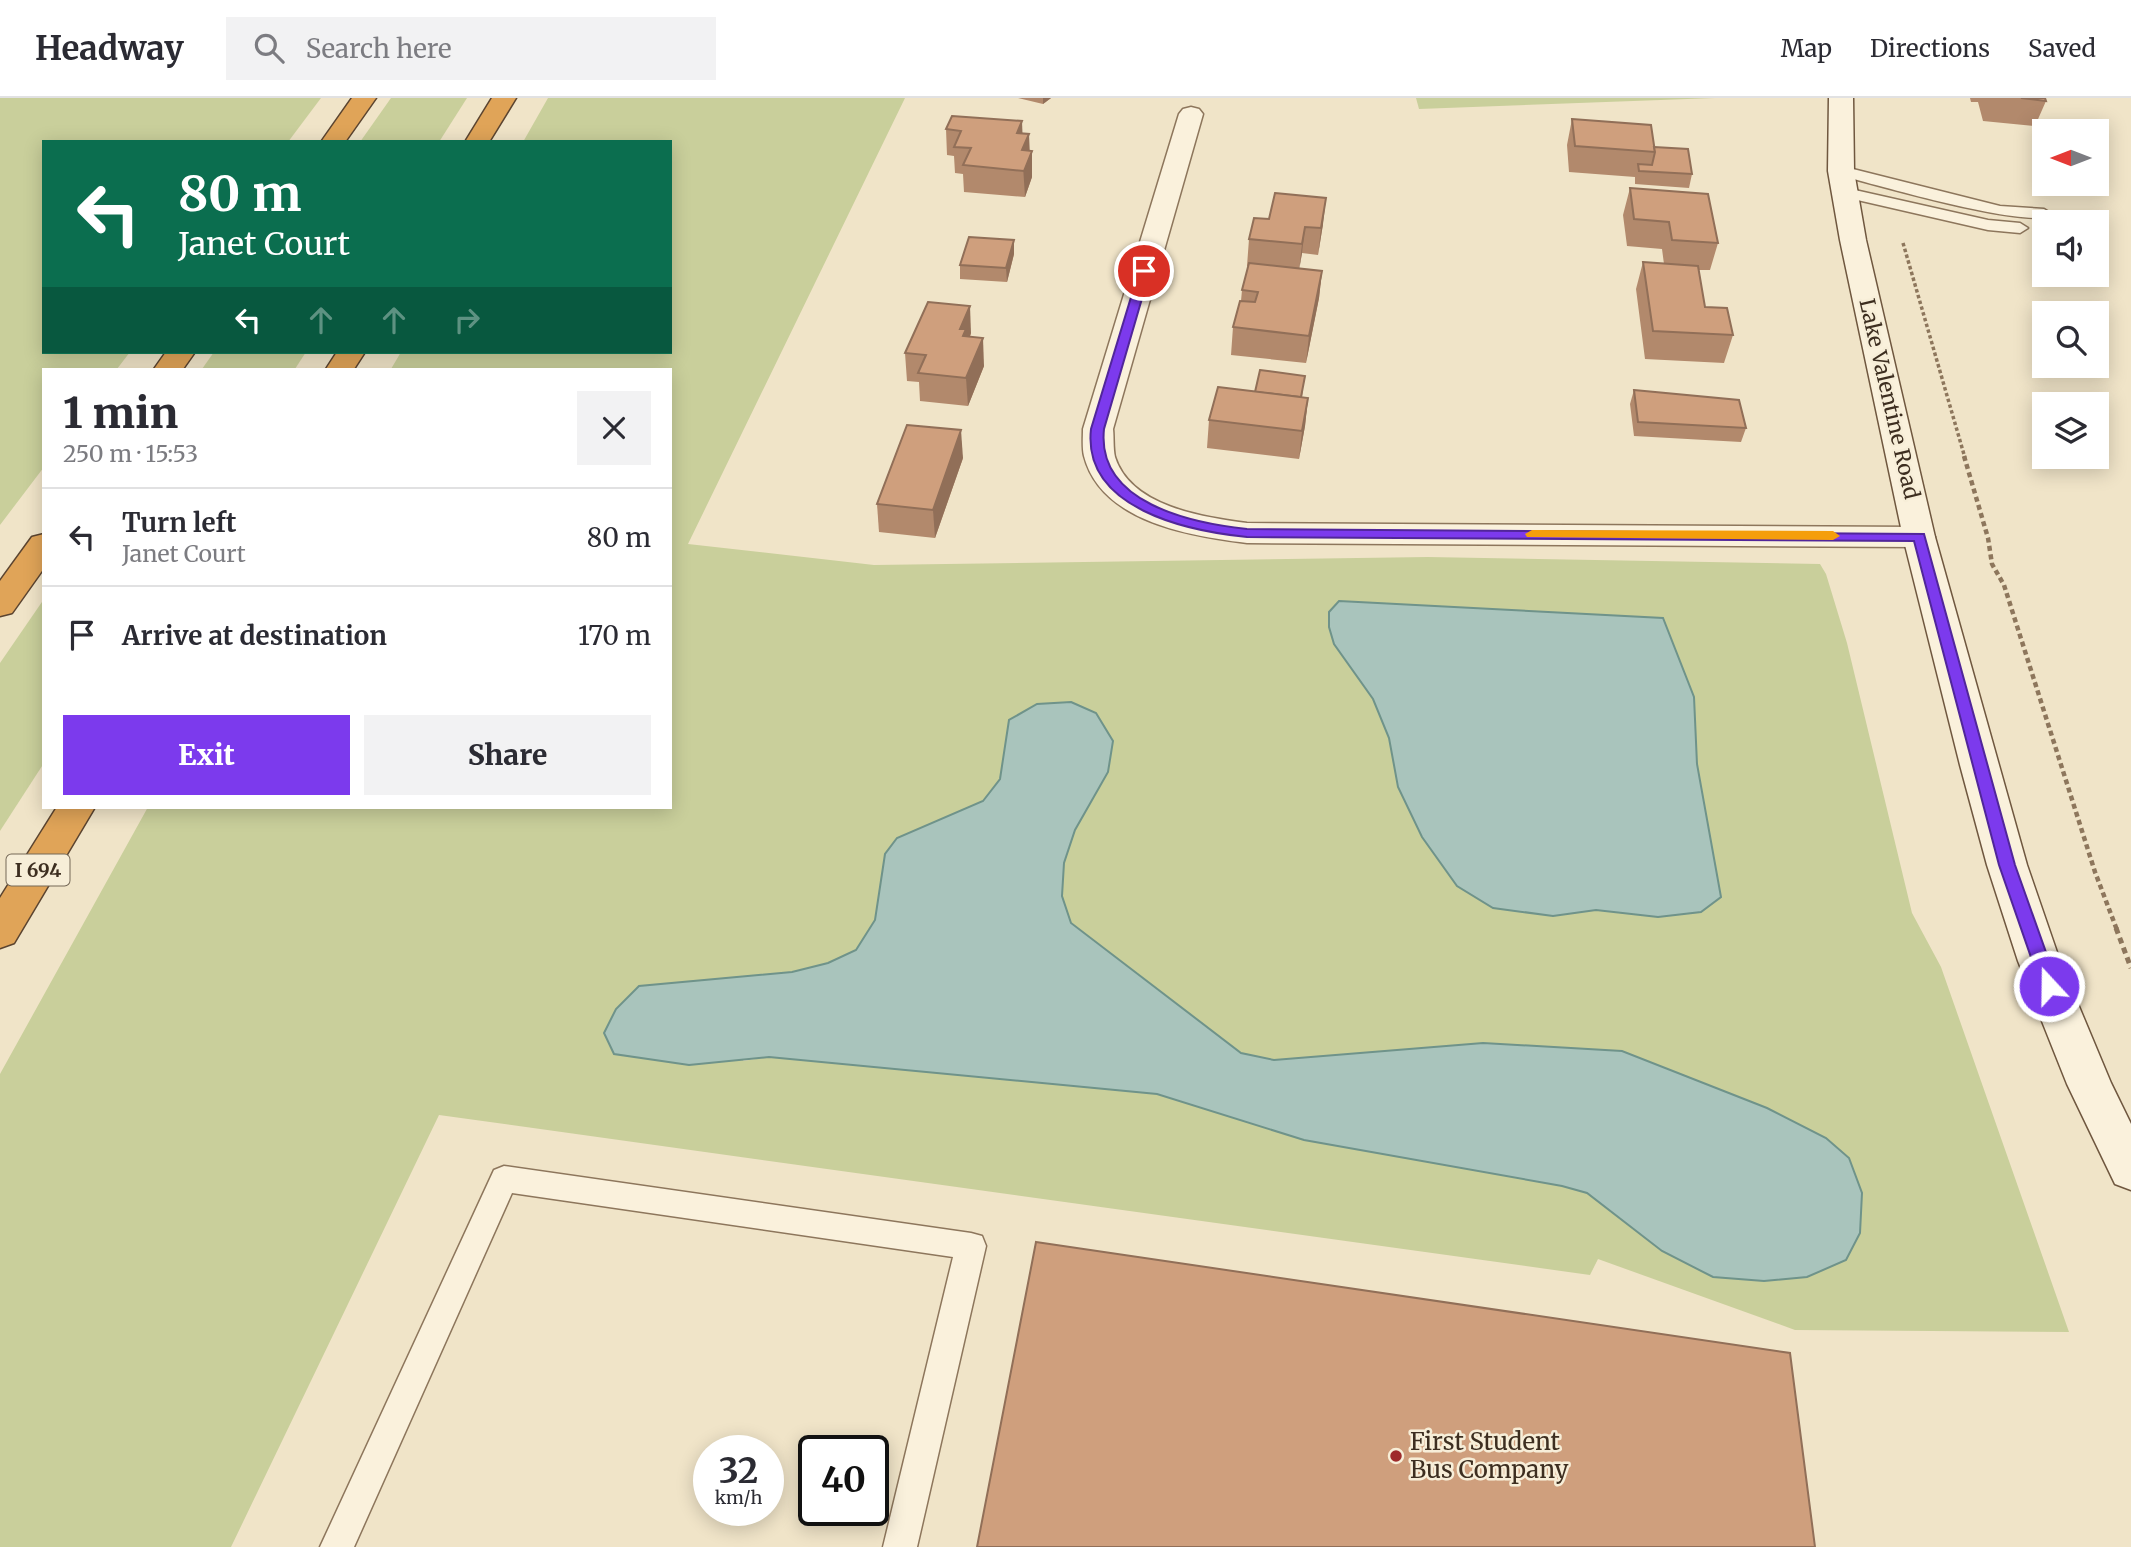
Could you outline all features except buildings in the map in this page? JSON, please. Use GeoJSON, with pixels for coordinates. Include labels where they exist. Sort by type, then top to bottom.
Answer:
{"type":"FeatureCollection","features":[{"type":"Feature","properties":{"kind":"highway"},"geometry":{"type":"LineString","coordinates":[[334,140],[364,98]]}},
{"type":"Feature","properties":{"kind":"highway"},"geometry":{"type":"LineString","coordinates":[[478,140],[504,98]]}},
{"type":"Feature","properties":{"kind":"highway"},"geometry":{"type":"LineString","coordinates":[[169,368],[179,354]]}},
{"type":"Feature","properties":{"kind":"highway"},"geometry":{"type":"LineString","coordinates":[[0,605],[42,547]]}},
{"type":"Feature","properties":{"kind":"highway","name":"I 694"},"geometry":{"type":"LineString","coordinates":[[0,932],[75,809]]}},
{"type":"Feature","properties":{"kind":"street","name":"Lake Valentine Road"},"geometry":{"type":"LineString","coordinates":[[1842,98],[1843,182],[1853,240],[1919,537],[2011,877],[2039,961],[2084,1072],[2131,1170]]}},
{"type":"Feature","properties":{"kind":"street"},"geometry":{"type":"LineString","coordinates":[[1191,114],[1098,429],[1096,445],[1097,455],[1115,484],[1148,509],[1178,521],[1247,533],[1919,537]]}},
{"type":"Feature","properties":{"kind":"lane"},"geometry":{"type":"LineString","coordinates":[[1843,182],[1880,200],[1988,225],[2032,223]]}},
{"type":"Feature","properties":{"kind":"lane"},"geometry":{"type":"LineString","coordinates":[[1843,182],[2032,219]]}},
{"type":"Feature","properties":{"kind":"lane"},"geometry":{"type":"LineString","coordinates":[[337,1547],[505,1179],[971,1246],[901,1547]]}},
{"type":"Feature","properties":{"kind":"path"},"geometry":{"type":"LineString","coordinates":[[1880,200],[1898,224],[1989,538],[1992,564],[2004,584],[2095,872],[2131,968]]}},
{"type":"Feature","properties":{"kind":"green space"},"geometry":{"type":"Polygon","coordinates":[[[0,98],[321,98],[290,140],[42,140],[42,354],[128,354],[118,368],[42,368],[42,470],[0,525],[0,98]]]}},
{"type":"Feature","properties":{"kind":"green space"},"geometry":{"type":"Polygon","coordinates":[[[391,98],[467,98],[440,140],[361,140],[391,98]]]}},
{"type":"Feature","properties":{"kind":"green space"},"geometry":{"type":"Polygon","coordinates":[[[548,98],[905,98],[688,544],[874,565],[1428,557],[1820,564],[1826,574],[1847,643],[1912,913],[1941,967],[2069,1332],[1795,1330],[1598,1259],[1590,1275],[439,1115],[231,1547],[0,1547],[0,1074],[147,809],[672,809],[672,368],[392,368],[400,354],[672,354],[672,140],[524,140],[548,98]],[[1334,644],[1373,699],[1389,738],[1398,787],[1422,837],[1457,886],[1494,908],[1553,916],[1596,910],[1658,917],[1721,897],[1697,764],[1694,697],[1334,644]],[[1009,720],[1000,779],[983,801],[897,838],[885,854],[875,920],[856,950],[828,963],[792,972],[743,1061],[769,1057],[1157,1094],[1304,1140],[1562,1186],[1587,1193],[1662,1251],[1860,1233],[1862,1193],[1849,1158],[1767,1108],[1622,1051],[1274,1060],[1241,1053],[1071,923],[1064,906],[1061,880],[1068,847],[1108,772],[1009,720]]]}},
{"type":"Feature","properties":{"kind":"green space"},"geometry":{"type":"Polygon","coordinates":[[[1416,98],[1715,98],[1419,109],[1416,98]]]}},
{"type":"Feature","properties":{"kind":"green space"},"geometry":{"type":"Polygon","coordinates":[[[213,354],[305,354],[296,368],[203,368],[213,354]]]}},
{"type":"Feature","properties":{"kind":"green space"},"geometry":{"type":"Polygon","coordinates":[[[42,602],[42,766],[0,831],[0,663],[42,602]]]}},
{"type":"Feature","properties":{"kind":"water"},"geometry":{"type":"Polygon","coordinates":[[[1339,601],[1663,618],[1694,697],[1697,764],[1721,897],[1701,912],[1658,917],[1596,910],[1553,916],[1493,908],[1457,886],[1422,837],[1398,787],[1389,738],[1373,699],[1334,644],[1329,627],[1329,612],[1339,601]]]}},
{"type":"Feature","properties":{"kind":"water"},"geometry":{"type":"Polygon","coordinates":[[[1071,702],[1096,713],[1113,741],[1108,772],[1075,830],[1064,863],[1062,896],[1071,923],[1241,1053],[1274,1060],[1483,1043],[1622,1051],[1767,1108],[1826,1138],[1849,1158],[1862,1193],[1860,1233],[1846,1260],[1807,1277],[1764,1281],[1713,1277],[1662,1251],[1587,1193],[1562,1186],[1304,1140],[1157,1094],[769,1057],[689,1065],[614,1054],[604,1033],[616,1009],[639,986],[792,972],[828,963],[856,950],[875,920],[885,854],[897,838],[983,801],[1000,779],[1009,720],[1037,704],[1071,702]]]}},
{"type":"Feature","properties":{"kind":"slow traffic"},"geometry":{"type":"LineString","coordinates":[[1532,534],[1833,536]]}},
{"type":"Feature","properties":{"kind":"place","name":"First Student Bus Company"},"geometry":{"type":"Point","coordinates":[1396,1456]}},
{"type":"Feature","properties":{"kind":"route"},"geometry":{"type":"LineString","coordinates":[[1144,271],[1098,429],[1097,455],[1115,484],[1148,509],[1178,521],[1247,533],[1919,537],[2007,865],[2049,986]]}}]}
